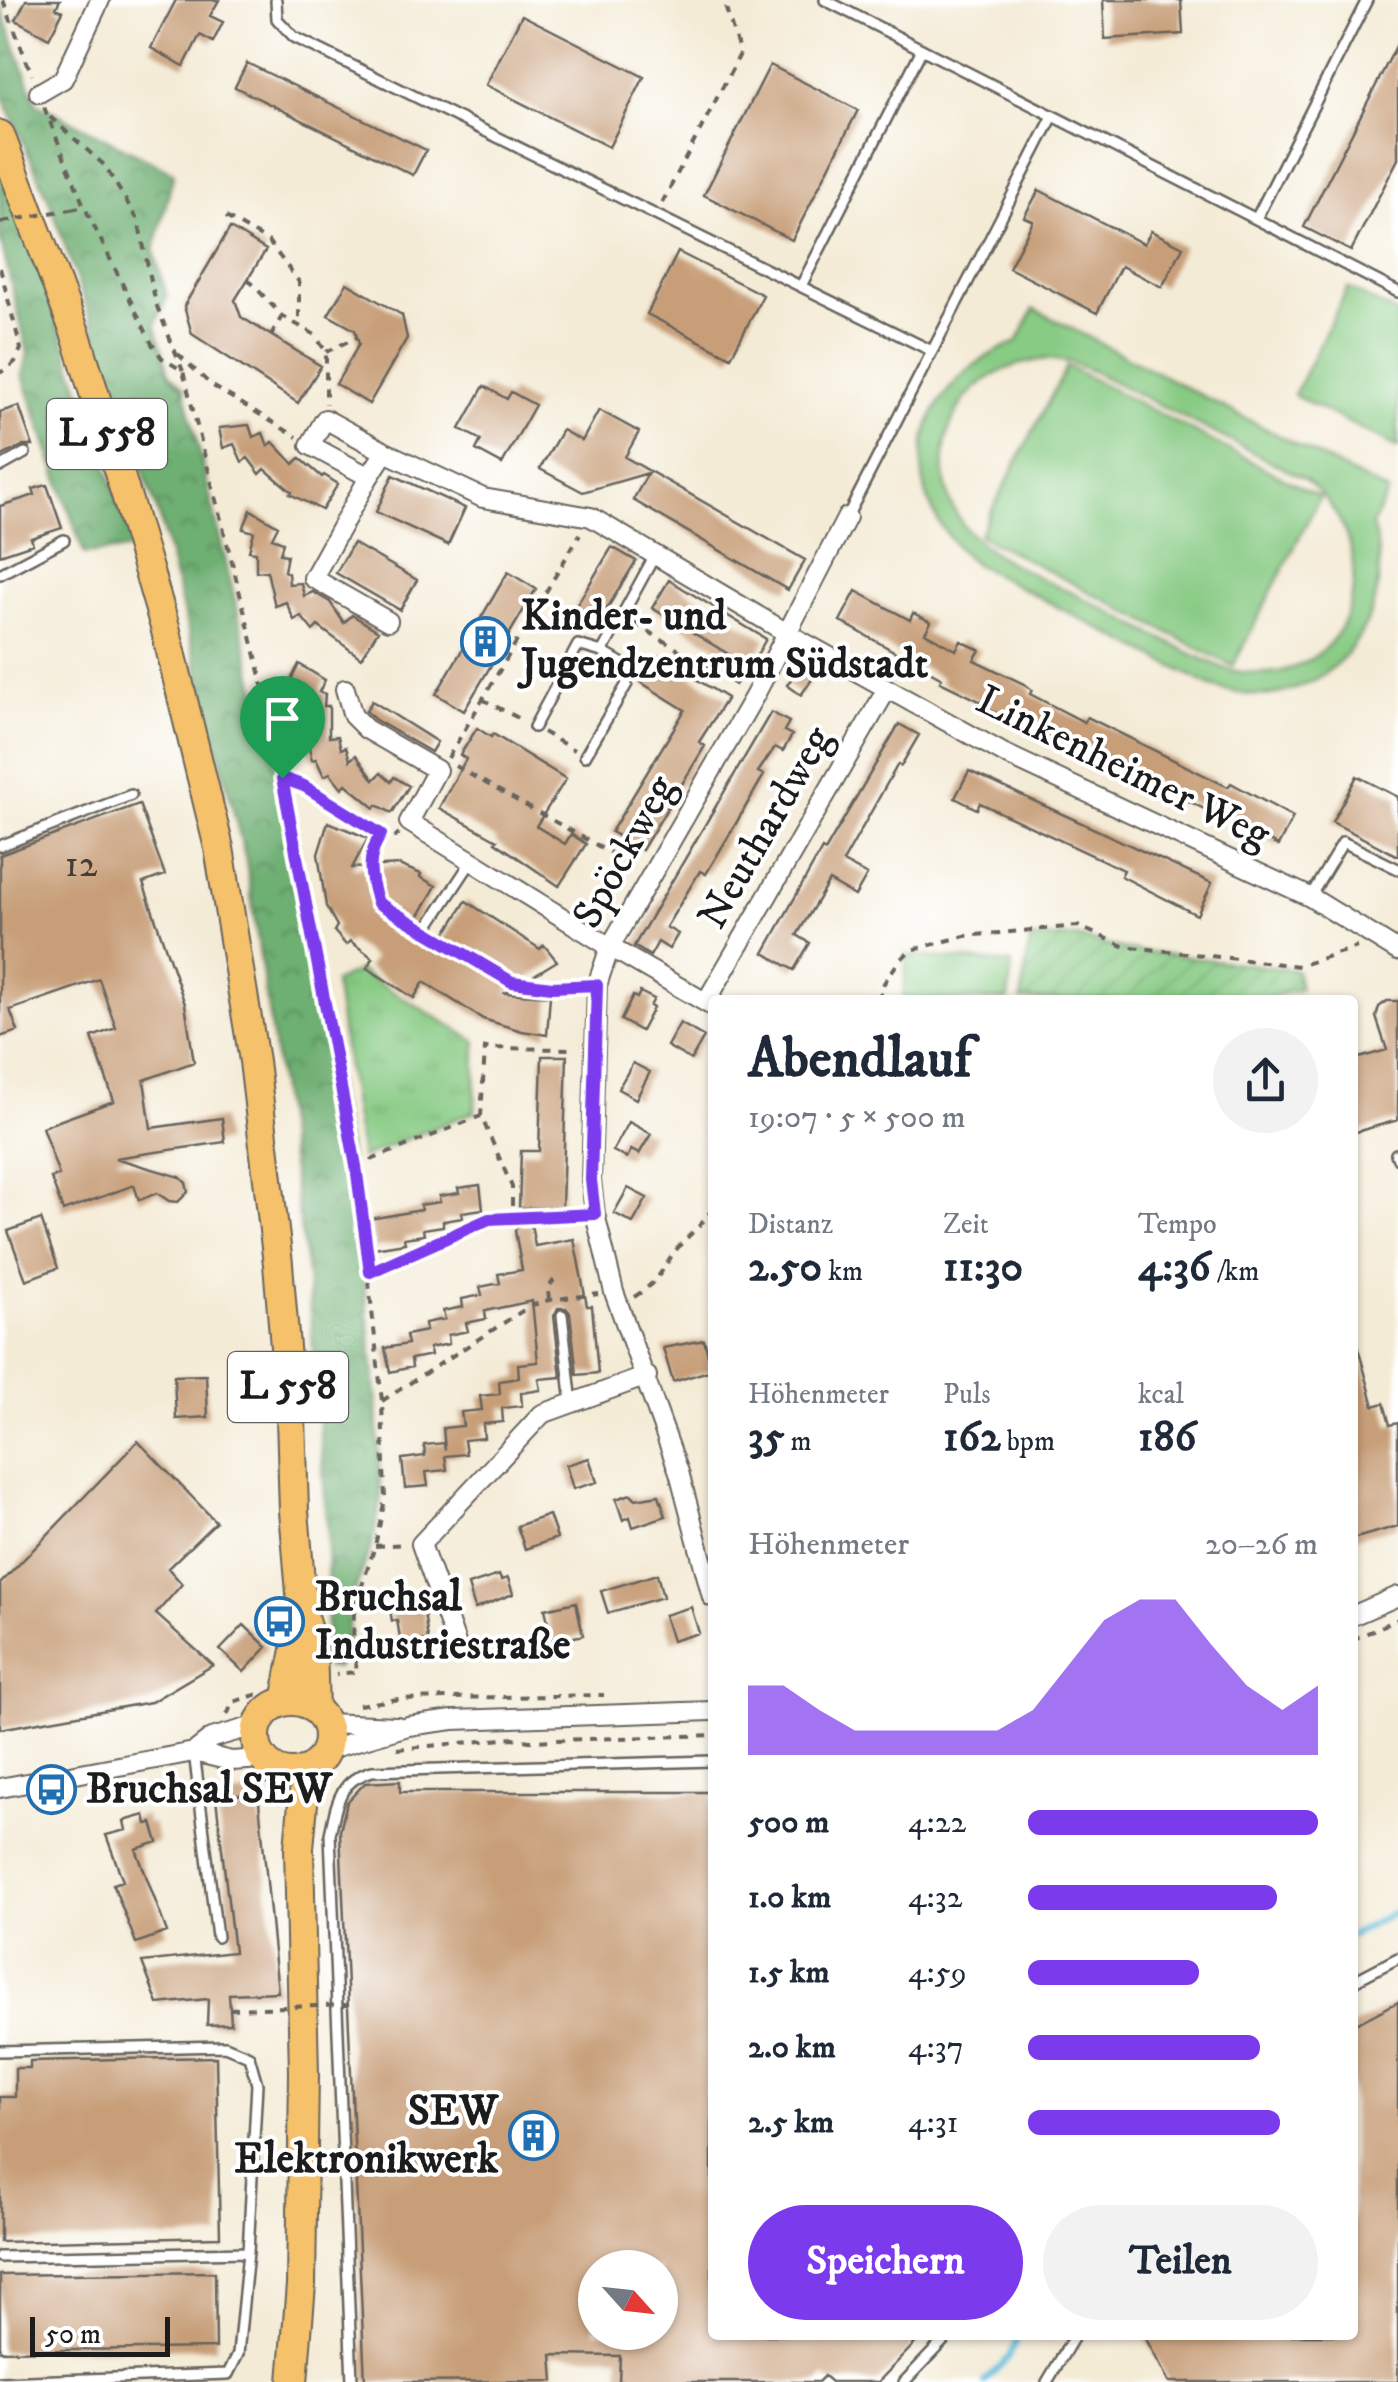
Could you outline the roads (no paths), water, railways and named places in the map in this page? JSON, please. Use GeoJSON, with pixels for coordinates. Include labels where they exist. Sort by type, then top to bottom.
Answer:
{"type":"FeatureCollection","features":[{"type":"Feature","properties":{"kind":"main road","name":"L 558"},"geometry":{"type":"LineString","coordinates":[[0,135],[76,335],[131,511],[165,627],[219,848],[254,1061],[278,1264],[303,1616],[312,1646],[322,1727]]}},
{"type":"Feature","properties":{"kind":"main road","name":"L 558"},"geometry":{"type":"LineString","coordinates":[[286,1701],[303,1616]]}},
{"type":"Feature","properties":{"kind":"main road"},"geometry":{"type":"LineString","coordinates":[[283,1766],[314,1765],[322,1727],[305,1703],[286,1701],[272,1706],[258,1725],[256,1736],[283,1766],[299,1848],[304,2134],[301,2285],[293,2382]]}},
{"type":"Feature","properties":{"kind":"street"},"geometry":{"type":"LineString","coordinates":[[39,93],[63,79],[100,0]]}},
{"type":"Feature","properties":{"kind":"street","name":"Linkenheimer Weg"},"geometry":{"type":"LineString","coordinates":[[369,478],[310,445],[325,419],[483,498],[590,517],[787,633],[1005,754],[1310,897],[1398,951]]}},
{"type":"Feature","properties":{"kind":"street"},"geometry":{"type":"LineString","coordinates":[[385,452],[314,578],[388,621]]}},
{"type":"Feature","properties":{"kind":"street","name":"Spöckweg"},"geometry":{"type":"LineString","coordinates":[[708,1583],[679,1472],[616,1298],[595,1214],[591,1180],[597,985],[610,948],[754,695],[847,517]]}},
{"type":"Feature","properties":{"kind":"street"},"geometry":{"type":"LineString","coordinates":[[345,689],[352,716],[366,729],[437,770],[409,822],[610,948],[708,1003]]}},
{"type":"Feature","properties":{"kind":"street","name":"Neuthardweg"},"geometry":{"type":"LineString","coordinates":[[714,995],[886,689]]}},
{"type":"Feature","properties":{"kind":"street"},"geometry":{"type":"LineString","coordinates":[[456,1643],[421,1544],[542,1414],[647,1376]]}},
{"type":"Feature","properties":{"kind":"street"},"geometry":{"type":"LineString","coordinates":[[1358,1613],[1398,1596]]}},
{"type":"Feature","properties":{"kind":"street"},"geometry":{"type":"LineString","coordinates":[[322,1727],[708,1711]]}},
{"type":"Feature","properties":{"kind":"street"},"geometry":{"type":"LineString","coordinates":[[194,1752],[212,1738],[258,1725]]}},
{"type":"Feature","properties":{"kind":"street"},"geometry":{"type":"LineString","coordinates":[[322,1727],[355,1744],[408,1726]]}},
{"type":"Feature","properties":{"kind":"street"},"geometry":{"type":"LineString","coordinates":[[0,1788],[194,1752],[231,1761],[283,1766]]}},
{"type":"Feature","properties":{"kind":"lane"},"geometry":{"type":"LineString","coordinates":[[276,0],[277,19],[294,37],[932,350]]}},
{"type":"Feature","properties":{"kind":"lane"},"geometry":{"type":"LineString","coordinates":[[826,0],[1398,292]]}},
{"type":"Feature","properties":{"kind":"lane"},"geometry":{"type":"LineString","coordinates":[[1256,219],[1367,0]]}},
{"type":"Feature","properties":{"kind":"lane"},"geometry":{"type":"LineString","coordinates":[[801,286],[922,50]]}},
{"type":"Feature","properties":{"kind":"lane"},"geometry":{"type":"LineString","coordinates":[[847,517],[1053,116]]}},
{"type":"Feature","properties":{"kind":"lane"},"geometry":{"type":"LineString","coordinates":[[0,467],[25,454]]}},
{"type":"Feature","properties":{"kind":"lane"},"geometry":{"type":"LineString","coordinates":[[0,574],[64,540]]}},
{"type":"Feature","properties":{"kind":"lane"},"geometry":{"type":"LineString","coordinates":[[602,652],[656,553]]}},
{"type":"Feature","properties":{"kind":"lane"},"geometry":{"type":"LineString","coordinates":[[534,726],[578,645],[621,663],[626,684],[584,756]]}},
{"type":"Feature","properties":{"kind":"lane"},"geometry":{"type":"LineString","coordinates":[[0,846],[131,796]]}},
{"type":"Feature","properties":{"kind":"lane"},"geometry":{"type":"LineString","coordinates":[[1310,897],[1343,842],[1398,869]]}},
{"type":"Feature","properties":{"kind":"lane"},"geometry":{"type":"LineString","coordinates":[[426,930],[471,862]]}},
{"type":"Feature","properties":{"kind":"lane"},"geometry":{"type":"LineString","coordinates":[[516,1216],[595,1214]]}},
{"type":"Feature","properties":{"kind":"lane"},"geometry":{"type":"LineString","coordinates":[[562,1315],[572,1404]]}},
{"type":"Feature","properties":{"kind":"lane"},"geometry":{"type":"LineString","coordinates":[[194,1752],[217,1937]]}},
{"type":"Feature","properties":{"kind":"lane"},"geometry":{"type":"LineString","coordinates":[[352,2382],[330,1834],[345,1787],[353,1776],[372,1771],[708,1761]]}},
{"type":"Feature","properties":{"kind":"lane"},"geometry":{"type":"LineString","coordinates":[[1358,1979],[1398,1958]]}},
{"type":"Feature","properties":{"kind":"lane"},"geometry":{"type":"LineString","coordinates":[[0,2050],[224,2046],[249,2056],[257,2084],[238,2354],[228,2374],[0,2382]]}},
{"type":"Feature","properties":{"kind":"lane"},"geometry":{"type":"LineString","coordinates":[[0,2257],[248,2252]]}},
{"type":"Feature","properties":{"kind":"lane"},"geometry":{"type":"LineString","coordinates":[[904,2382],[945,2340]]}},
{"type":"Feature","properties":{"kind":"lane"},"geometry":{"type":"LineString","coordinates":[[1047,2382],[1072,2340]]}},
{"type":"Feature","properties":{"kind":"lane"},"geometry":{"type":"LineString","coordinates":[[80,2378],[99,2382]]}},
{"type":"Feature","properties":{"kind":"waterway"},"geometry":{"type":"LineString","coordinates":[[1358,1932],[1398,1910]]}},
{"type":"Feature","properties":{"kind":"waterway"},"geometry":{"type":"LineString","coordinates":[[984,2382],[1009,2357],[1017,2340]]}},
{"type":"Feature","properties":{"kind":"place","name":"Kinder- und Jugendzentrum Südstadt"},"geometry":{"type":"Point","coordinates":[486,641]}},
{"type":"Feature","properties":{"kind":"place","name":"Bruchsal Industriestraße"},"geometry":{"type":"Point","coordinates":[280,1622]}},
{"type":"Feature","properties":{"kind":"place","name":"Bruchsal SEW"},"geometry":{"type":"Point","coordinates":[51,1790]}},
{"type":"Feature","properties":{"kind":"place","name":"SEW Elektronikwerk"},"geometry":{"type":"Point","coordinates":[533,2136]}}]}
